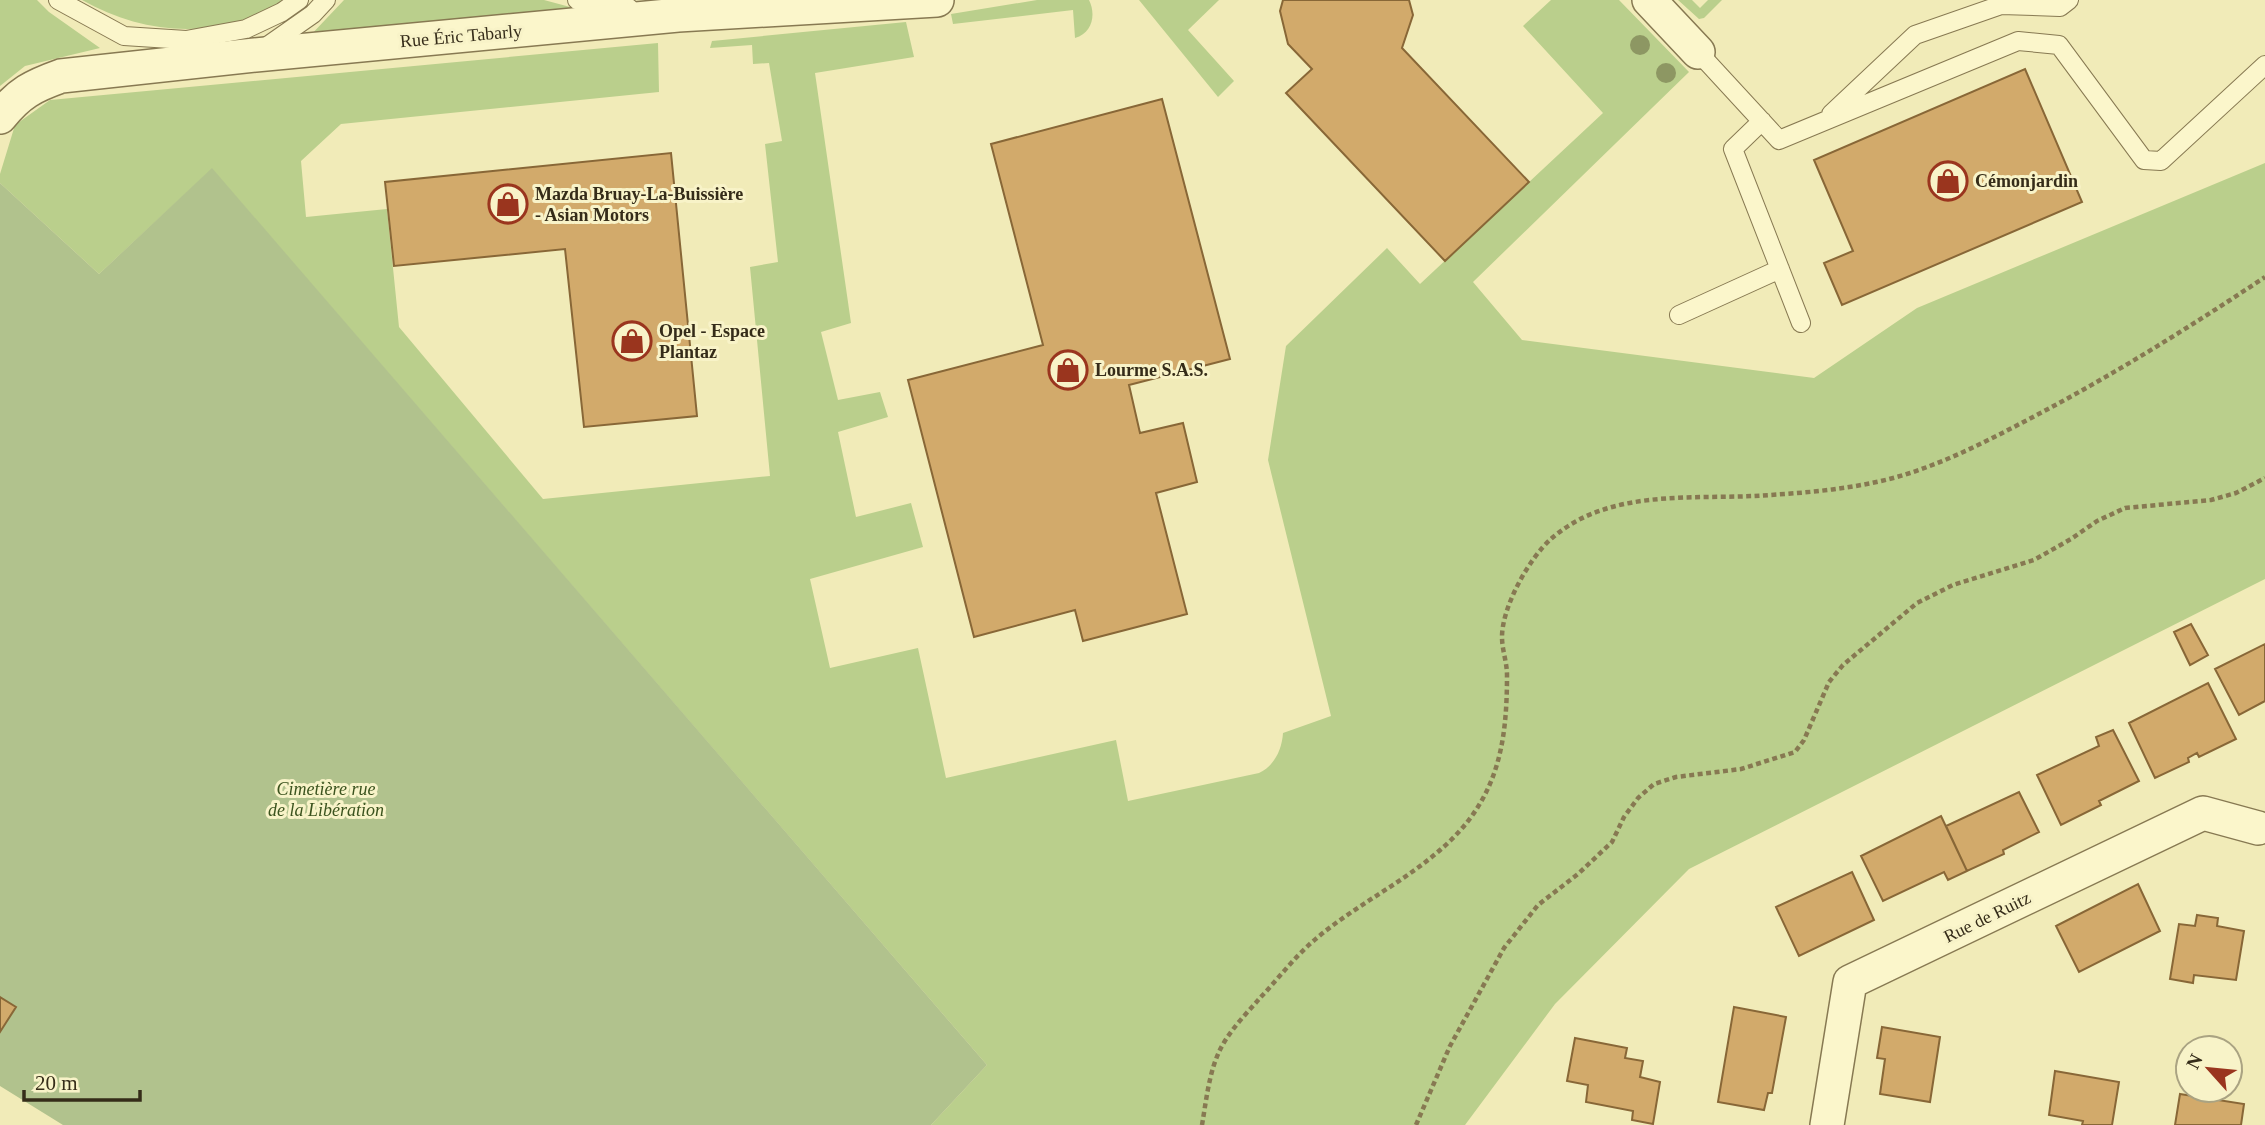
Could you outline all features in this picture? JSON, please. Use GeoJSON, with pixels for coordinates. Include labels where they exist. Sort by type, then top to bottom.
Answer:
{"type":"FeatureCollection","features":[{"type":"Feature","properties":{"kind":"street","name":"Rue Éric Tabarly"},"geometry":{"type":"LineString","coordinates":[[0,117],[31,87],[61,76],[678,15],[937,0]]}},
{"type":"Feature","properties":{"kind":"street"},"geometry":{"type":"LineString","coordinates":[[1649,0],[1698,52]]}},
{"type":"Feature","properties":{"kind":"street","name":"Rue de Ruitz"},"geometry":{"type":"LineString","coordinates":[[1827,1125],[1850,982],[2203,813],[2258,828]]}},
{"type":"Feature","properties":{"kind":"lane"},"geometry":{"type":"LineString","coordinates":[[58,0],[124,36],[186,40],[246,29],[282,12],[299,0]]}},
{"type":"Feature","properties":{"kind":"lane"},"geometry":{"type":"LineString","coordinates":[[255,55],[313,14],[326,0]]}},
{"type":"Feature","properties":{"kind":"lane"},"geometry":{"type":"LineString","coordinates":[[577,0],[678,15]]}},
{"type":"Feature","properties":{"kind":"lane"},"geometry":{"type":"LineString","coordinates":[[1821,123],[1915,35],[2000,5],[2026,3],[2060,7],[2069,0]]}},
{"type":"Feature","properties":{"kind":"lane"},"geometry":{"type":"LineString","coordinates":[[1698,52],[1779,139],[2018,41],[2059,45],[2144,160],[2161,161],[2265,65]]}},
{"type":"Feature","properties":{"kind":"lane"},"geometry":{"type":"LineString","coordinates":[[1762,121],[1733,149],[1801,323]]}},
{"type":"Feature","properties":{"kind":"lane"},"geometry":{"type":"LineString","coordinates":[[1679,315],[1780,269]]}},
{"type":"Feature","properties":{"kind":"path"},"geometry":{"type":"LineString","coordinates":[[1202,1125],[1218,1053],[1246,1014],[1310,944],[1345,917],[1421,867],[1452,839],[1479,809],[1494,776],[1502,742],[1507,675],[1502,638],[1505,620],[1517,587],[1550,540],[1584,516],[1619,505],[1657,498],[1741,496],[1838,488],[1908,474],[1972,448],[2089,388],[2265,277]]}},
{"type":"Feature","properties":{"kind":"path"},"geometry":{"type":"LineString","coordinates":[[1416,1125],[1450,1046],[1504,948],[1538,905],[1578,874],[1612,842],[1624,817],[1638,798],[1654,784],[1676,777],[1741,769],[1795,752],[1804,740],[1819,702],[1836,673],[1878,633],[1917,603],[1953,585],[2034,560],[2096,521],[2125,508],[2211,500],[2236,493],[2265,478]]}},
{"type":"Feature","properties":{"kind":"green space"},"geometry":{"type":"Polygon","coordinates":[[[0,0],[37,0],[49,12],[100,48],[25,66],[0,86],[0,0]]]}},
{"type":"Feature","properties":{"kind":"green space"},"geometry":{"type":"Polygon","coordinates":[[[82,0],[284,0],[235,22],[209,28],[183,29],[131,21],[82,0]]]}},
{"type":"Feature","properties":{"kind":"green space"},"geometry":{"type":"Polygon","coordinates":[[[344,0],[544,0],[585,11],[308,38],[344,0]]]}},
{"type":"Feature","properties":{"kind":"green space"},"geometry":{"type":"Polygon","coordinates":[[[1037,0],[1089,0],[1092,17],[1089,27],[1081,36],[1075,38],[1073,10],[953,24],[951,14],[1037,0]]]}},
{"type":"Feature","properties":{"kind":"green space"},"geometry":{"type":"Polygon","coordinates":[[[1139,0],[1219,0],[1188,30],[1234,81],[1218,97],[1139,0]]]}},
{"type":"Feature","properties":{"kind":"green space"},"geometry":{"type":"Polygon","coordinates":[[[1551,0],[1619,0],[1689,72],[1473,282],[1522,340],[1814,378],[1917,308],[2265,163],[2265,579],[1689,869],[1555,1004],[1465,1125],[931,1125],[987,1065],[212,169],[99,274],[0,183],[0,174],[15,125],[50,100],[658,43],[659,92],[341,124],[301,161],[306,217],[387,209],[399,327],[543,499],[770,476],[750,267],[778,262],[765,144],[782,141],[769,63],[753,64],[752,45],[710,48],[712,41],[906,22],[914,57],[815,73],[851,323],[821,332],[838,400],[880,392],[888,417],[838,432],[856,517],[911,503],[923,547],[810,579],[830,668],[918,648],[946,778],[1116,740],[1128,801],[1259,773],[1276,757],[1283,733],[1331,716],[1268,460],[1286,346],[1387,248],[1420,284],[1603,113],[1523,26],[1551,0]]]}},
{"type":"Feature","properties":{"kind":"green space"},"geometry":{"type":"Polygon","coordinates":[[[1678,0],[1692,0],[1700,8],[1708,0],[1722,0],[1704,18],[1699,19],[1678,0]]]}},
{"type":"Feature","properties":{"kind":"green space","name":"Cimetière rue de la Libération"},"geometry":{"type":"Polygon","coordinates":[[[212,168],[987,1065],[931,1125],[63,1125],[0,1086],[0,183],[99,274],[212,168]]]}},
{"type":"Feature","properties":{"kind":"building"},"geometry":{"type":"Polygon","coordinates":[[[1283,0],[1409,0],[1413,15],[1402,48],[1529,182],[1445,261],[1286,93],[1312,69],[1288,44],[1280,11],[1283,0]]]}},
{"type":"Feature","properties":{"kind":"building","name":"Cémonjardin"},"geometry":{"type":"Polygon","coordinates":[[[2025,69],[2082,202],[1842,305],[1824,263],[1853,251],[1814,160],[2025,69]]]}},
{"type":"Feature","properties":{"kind":"building","name":"Lourme S.A.S."},"geometry":{"type":"Polygon","coordinates":[[[1162,99],[1230,359],[1129,385],[1140,433],[1183,423],[1197,482],[1156,493],[1187,614],[1083,641],[1075,610],[974,637],[908,380],[1043,345],[991,144],[1162,99]]]}},
{"type":"Feature","properties":{"kind":"building","name":"Opel - Espace Plantaz"},"geometry":{"type":"Polygon","coordinates":[[[671,153],[697,416],[584,427],[565,249],[394,266],[385,182],[671,153]]]}},
{"type":"Feature","properties":{"kind":"building"},"geometry":{"type":"Polygon","coordinates":[[[2191,624],[2208,655],[2190,665],[2174,632],[2191,624]]]}},
{"type":"Feature","properties":{"kind":"building"},"geometry":{"type":"Polygon","coordinates":[[[2265,644],[2265,701],[2239,715],[2215,669],[2265,644]]]}},
{"type":"Feature","properties":{"kind":"building"},"geometry":{"type":"Polygon","coordinates":[[[2208,683],[2236,739],[2199,757],[2197,753],[2188,758],[2189,762],[2155,778],[2129,723],[2208,683]]]}},
{"type":"Feature","properties":{"kind":"building"},"geometry":{"type":"Polygon","coordinates":[[[2113,730],[2139,781],[2099,801],[2101,805],[2061,825],[2037,775],[2099,746],[2096,737],[2113,730]]]}},
{"type":"Feature","properties":{"kind":"building"},"geometry":{"type":"Polygon","coordinates":[[[2019,792],[2039,832],[2003,850],[2004,854],[1967,871],[1946,826],[2019,792]]]}},
{"type":"Feature","properties":{"kind":"building"},"geometry":{"type":"Polygon","coordinates":[[[1941,816],[1967,871],[1948,880],[1944,872],[1883,901],[1861,856],[1941,816]]]}},
{"type":"Feature","properties":{"kind":"building"},"geometry":{"type":"Polygon","coordinates":[[[1852,872],[1874,920],[1799,956],[1776,907],[1852,872]]]}},
{"type":"Feature","properties":{"kind":"building"},"geometry":{"type":"Polygon","coordinates":[[[2138,884],[2160,931],[2079,972],[2056,926],[2138,884]]]}},
{"type":"Feature","properties":{"kind":"building"},"geometry":{"type":"Polygon","coordinates":[[[2197,915],[2218,918],[2217,926],[2244,931],[2236,980],[2194,975],[2193,983],[2170,979],[2179,924],[2195,926],[2197,915]]]}},
{"type":"Feature","properties":{"kind":"building"},"geometry":{"type":"Polygon","coordinates":[[[0,997],[16,1007],[0,1032],[0,997]]]}},
{"type":"Feature","properties":{"kind":"building"},"geometry":{"type":"Polygon","coordinates":[[[1734,1007],[1786,1017],[1772,1093],[1768,1093],[1764,1110],[1718,1102],[1734,1007]]]}},
{"type":"Feature","properties":{"kind":"building"},"geometry":{"type":"Polygon","coordinates":[[[1882,1027],[1940,1037],[1930,1102],[1880,1094],[1885,1059],[1877,1058],[1882,1027]]]}},
{"type":"Feature","properties":{"kind":"building"},"geometry":{"type":"Polygon","coordinates":[[[1575,1038],[1627,1048],[1625,1058],[1643,1061],[1640,1077],[1660,1082],[1653,1124],[1632,1120],[1633,1111],[1586,1102],[1588,1085],[1567,1081],[1575,1038]]]}},
{"type":"Feature","properties":{"kind":"building"},"geometry":{"type":"Polygon","coordinates":[[[2055,1071],[2119,1082],[2112,1125],[2082,1125],[2083,1121],[2049,1115],[2055,1071]]]}},
{"type":"Feature","properties":{"kind":"building"},"geometry":{"type":"Polygon","coordinates":[[[2178,1104],[2244,1104],[2241,1125],[2175,1125],[2178,1104]]]}},
{"type":"Feature","properties":{"kind":"place","name":"Cémonjardin"},"geometry":{"type":"Point","coordinates":[1948,181]}},
{"type":"Feature","properties":{"kind":"place","name":"Mazda Bruay-La-Buissière - Asian Motors"},"geometry":{"type":"Point","coordinates":[508,204]}},
{"type":"Feature","properties":{"kind":"place","name":"Opel - Espace Plantaz"},"geometry":{"type":"Point","coordinates":[632,341]}},
{"type":"Feature","properties":{"kind":"place","name":"Lourme S.A.S."},"geometry":{"type":"Point","coordinates":[1068,370]}}]}
